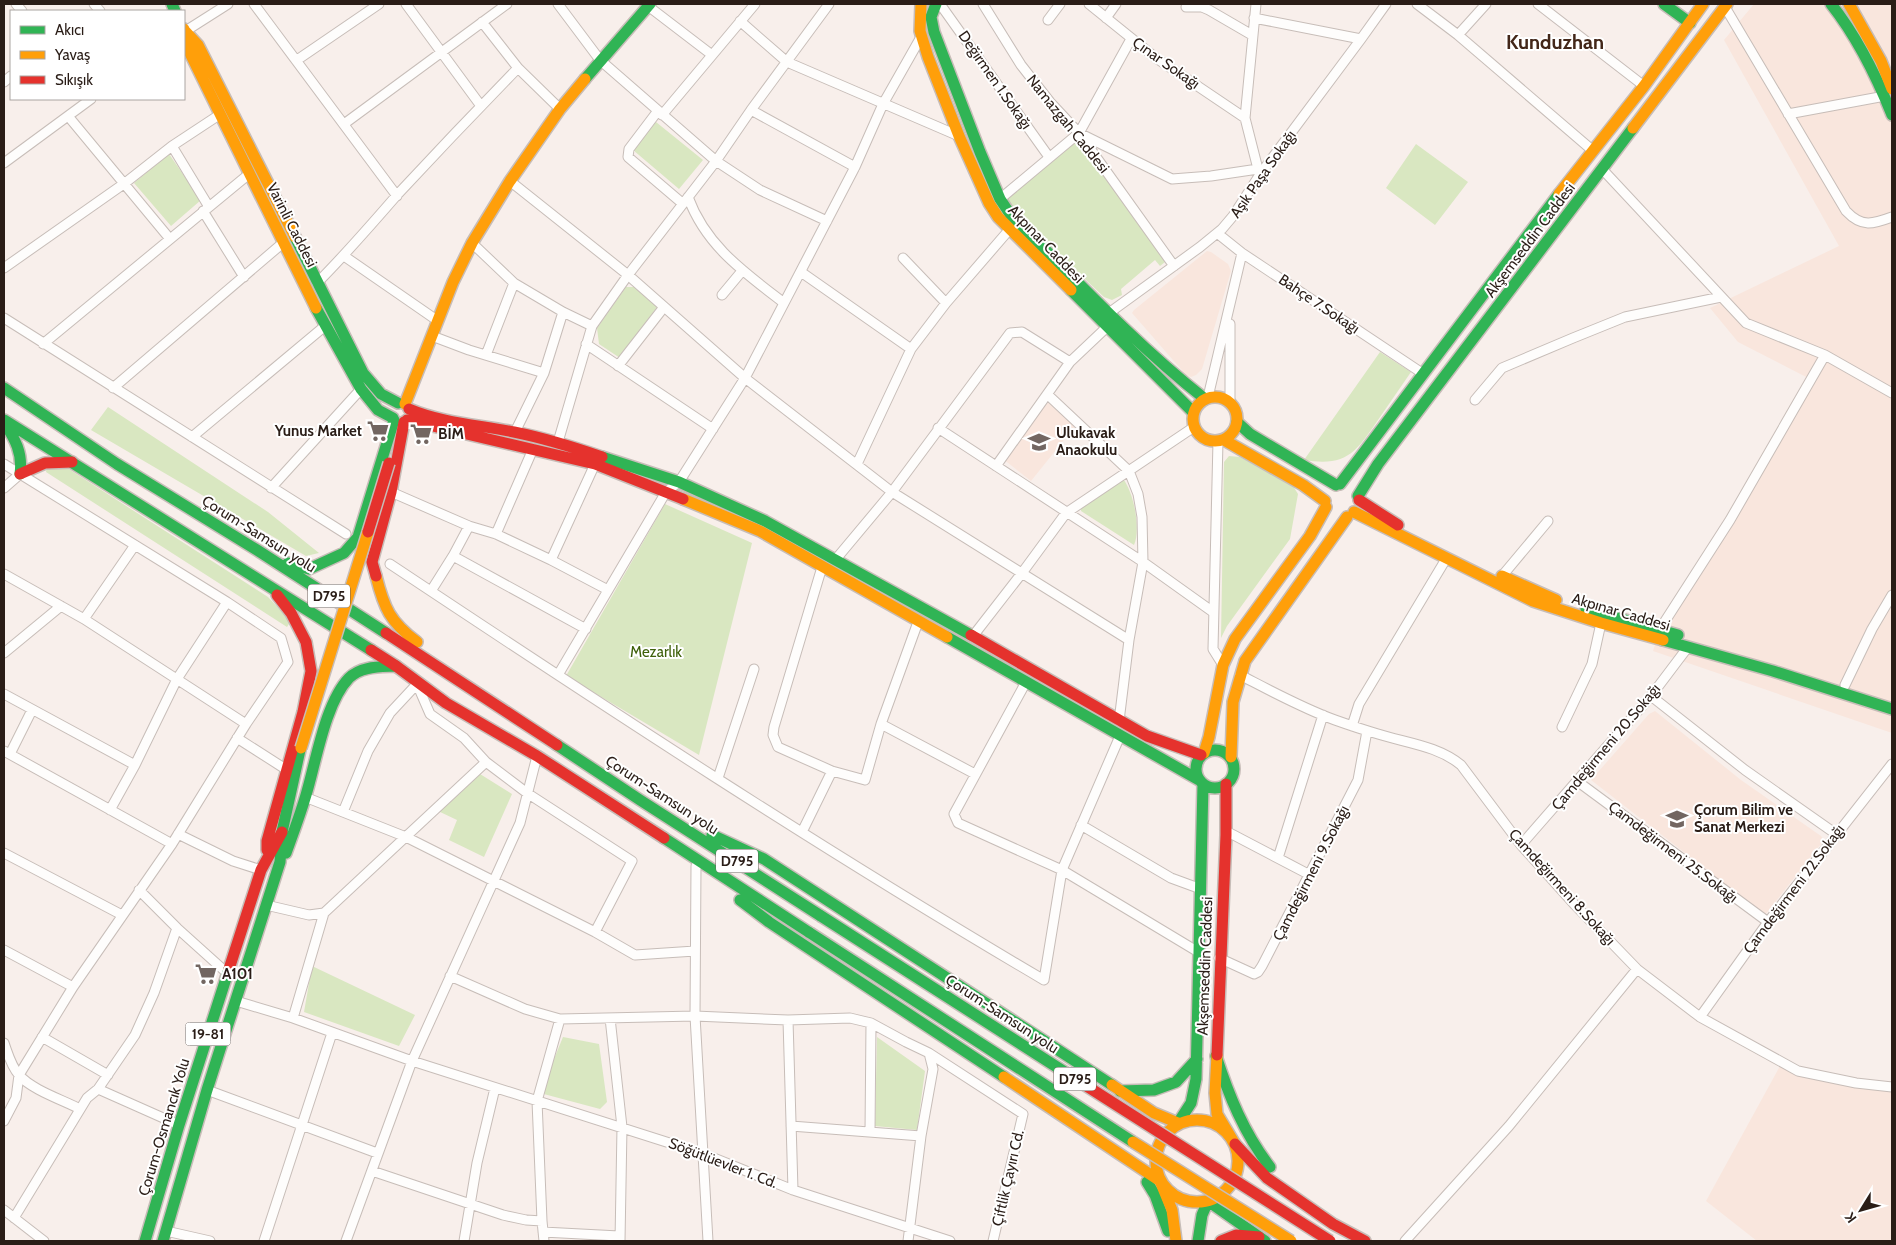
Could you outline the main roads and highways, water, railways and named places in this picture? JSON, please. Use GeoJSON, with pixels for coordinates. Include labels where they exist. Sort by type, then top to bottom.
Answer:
{"type":"FeatureCollection","features":[{"type":"Feature","properties":{"kind":"main road","name":"Akpınar Caddesi"},"geometry":{"type":"LineString","coordinates":[[936,4],[931,12],[930,20],[934,32],[980,152],[1000,199],[1010,214],[1109,313],[1177,377],[1206,398]]}},
{"type":"Feature","properties":{"kind":"main road"},"geometry":{"type":"LineString","coordinates":[[1664,4],[1690,22]]}},
{"type":"Feature","properties":{"kind":"main road","name":"Akşemseddin Caddesi"},"geometry":{"type":"LineString","coordinates":[[1338,484],[1592,150],[1644,86],[1703,4]]}},
{"type":"Feature","properties":{"kind":"main road"},"geometry":{"type":"LineString","coordinates":[[1831,4],[1845,21],[1889,93]]}},
{"type":"Feature","properties":{"kind":"main road"},"geometry":{"type":"LineString","coordinates":[[1849,4],[1881,62],[1889,93],[1892,115]]}},
{"type":"Feature","properties":{"kind":"main road"},"geometry":{"type":"LineString","coordinates":[[257,550],[284,562],[308,569],[329,562],[344,553],[358,537],[401,415],[453,282],[472,243],[510,181],[560,109],[649,5]]}},
{"type":"Feature","properties":{"kind":"main road","name":"Akpınar Caddesi"},"geometry":{"type":"LineString","coordinates":[[919,5],[921,37],[928,57],[959,136],[989,203],[998,217],[1009,230],[1151,367],[1193,412]]}},
{"type":"Feature","properties":{"kind":"main road","name":"Akşemseddin Caddesi"},"geometry":{"type":"LineString","coordinates":[[1359,498],[1378,464],[1603,170],[1726,5]]}},
{"type":"Feature","properties":{"kind":"main road","name":"Varinli Caddesi"},"geometry":{"type":"LineString","coordinates":[[185,32],[198,45],[363,373],[401,415]]}},
{"type":"Feature","properties":{"kind":"main road","name":"Varinli Caddesi"},"geometry":{"type":"LineString","coordinates":[[185,36],[188,49],[219,115],[284,242],[324,326],[361,389],[378,410],[401,415]]}},
{"type":"Feature","properties":{"kind":"main road","name":"Çorum-Samsun yolu"},"geometry":{"type":"LineString","coordinates":[[4,388],[117,464],[257,550],[488,698],[821,916],[1330,1241]]}},
{"type":"Feature","properties":{"kind":"main road"},"geometry":{"type":"LineString","coordinates":[[1221,440],[1235,429],[1237,422],[1234,408],[1220,397],[1206,398],[1200,402],[1193,412],[1194,427],[1203,439],[1221,440],[1304,485],[1325,504],[1332,515],[1342,518],[1350,515]]}},
{"type":"Feature","properties":{"kind":"main road"},"geometry":{"type":"LineString","coordinates":[[401,415],[426,416],[515,432],[558,442],[679,482],[765,521],[836,559],[973,636],[1119,722],[1147,736],[1203,754],[1218,749],[1231,757]]}},
{"type":"Feature","properties":{"kind":"main road"},"geometry":{"type":"LineString","coordinates":[[401,415],[594,464],[717,512],[760,531],[1212,788],[1222,787],[1234,772],[1231,757],[1233,702],[1246,661],[1350,515],[1359,498],[1349,485],[1338,484],[1298,464],[1250,434],[1237,422]]}},
{"type":"Feature","properties":{"kind":"main road"},"geometry":{"type":"LineString","coordinates":[[282,832],[301,748],[389,464],[401,415]]}},
{"type":"Feature","properties":{"kind":"main road"},"geometry":{"type":"LineString","coordinates":[[401,415],[391,492],[372,562],[380,594],[389,616],[405,633],[488,698]]}},
{"type":"Feature","properties":{"kind":"main road"},"geometry":{"type":"LineString","coordinates":[[4,421],[20,447],[23,459],[20,474],[51,461],[72,462]]}},
{"type":"Feature","properties":{"kind":"main road","name":"D795"},"geometry":{"type":"LineString","coordinates":[[4,421],[269,585],[396,666],[417,684],[503,738],[537,756],[1156,1156],[1291,1241]]}},
{"type":"Feature","properties":{"kind":"main road"},"geometry":{"type":"LineString","coordinates":[[1201,782],[1196,767],[1209,737],[1223,665],[1235,639],[1310,536],[1325,504],[1329,490],[1338,484]]}},
{"type":"Feature","properties":{"kind":"main road","name":"Akpınar Caddesi"},"geometry":{"type":"LineString","coordinates":[[1359,498],[1390,522],[1552,599],[1660,629],[1892,699]]}},
{"type":"Feature","properties":{"kind":"main road","name":"Akpınar Caddesi"},"geometry":{"type":"LineString","coordinates":[[1350,515],[1533,601],[1601,623],[1773,671],[1892,708]]}},
{"type":"Feature","properties":{"kind":"main road"},"geometry":{"type":"LineString","coordinates":[[267,856],[267,841],[303,712],[311,672],[306,642],[291,614],[269,585]]}},
{"type":"Feature","properties":{"kind":"main road"},"geometry":{"type":"LineString","coordinates":[[280,862],[288,850],[329,713],[344,683],[360,671],[396,666]]}},
{"type":"Feature","properties":{"kind":"main road","name":"Akşemseddin Caddesi"},"geometry":{"type":"LineString","coordinates":[[1178,1123],[1191,1103],[1196,1079],[1200,953],[1201,782]]}},
{"type":"Feature","properties":{"kind":"main road","name":"Akşemseddin Caddesi"},"geometry":{"type":"LineString","coordinates":[[1226,784],[1226,831],[1215,1093],[1217,1114],[1235,1144]]}},
{"type":"Feature","properties":{"kind":"main road"},"geometry":{"type":"LineString","coordinates":[[652,807],[764,858],[1154,1113],[1178,1123]]}},
{"type":"Feature","properties":{"kind":"main road"},"geometry":{"type":"LineString","coordinates":[[647,828],[769,922],[1160,1181],[1169,1192],[1181,1199],[1194,1202],[1208,1201],[1221,1195],[1231,1185],[1237,1172],[1238,1158],[1235,1144]]}},
{"type":"Feature","properties":{"kind":"main road","name":"Çorum-Osmancık Yolu"},"geometry":{"type":"LineString","coordinates":[[145,1241],[179,1125],[261,870],[267,856],[282,832]]}},
{"type":"Feature","properties":{"kind":"main road","name":"Çorum-Osmancık Yolu"},"geometry":{"type":"LineString","coordinates":[[165,1236],[207,1090],[280,862],[282,832]]}},
{"type":"Feature","properties":{"kind":"main road"},"geometry":{"type":"LineString","coordinates":[[1216,1056],[1242,1126],[1263,1159],[1294,1197]]}},
{"type":"Feature","properties":{"kind":"main road"},"geometry":{"type":"LineString","coordinates":[[1120,1091],[1154,1090],[1176,1082],[1197,1059]]}},
{"type":"Feature","properties":{"kind":"main road"},"geometry":{"type":"LineString","coordinates":[[1176,1241],[1175,1221],[1171,1202],[1160,1181],[1155,1155],[1159,1142],[1167,1131],[1178,1123],[1190,1119],[1204,1120],[1217,1124],[1228,1133],[1235,1144],[1267,1178],[1333,1224],[1365,1241]]}},
{"type":"Feature","properties":{"kind":"main road"},"geometry":{"type":"LineString","coordinates":[[1136,1165],[1155,1195],[1172,1241]]}},
{"type":"Feature","properties":{"kind":"main road"},"geometry":{"type":"LineString","coordinates":[[1208,1201],[1262,1239]]}},
{"type":"Feature","properties":{"kind":"main road"},"geometry":{"type":"LineString","coordinates":[[1198,1241],[1202,1215],[1208,1201]]}},
{"type":"Feature","properties":{"kind":"main road"},"geometry":{"type":"LineString","coordinates":[[1222,1241],[1236,1235],[1262,1239]]}},
{"type":"Feature","properties":{"kind":"place","name":"Yunus Market"},"geometry":{"type":"Point","coordinates":[378,431]}},
{"type":"Feature","properties":{"kind":"place","name":"BİM"},"geometry":{"type":"Point","coordinates":[421,434]}},
{"type":"Feature","properties":{"kind":"place","name":"Ulukavak Anaokulu"},"geometry":{"type":"Point","coordinates":[1039,442]}},
{"type":"Feature","properties":{"kind":"place","name":"Çorum Bilim ve Sanat Merkezi"},"geometry":{"type":"Point","coordinates":[1677,819]}},
{"type":"Feature","properties":{"kind":"place","name":"A101"},"geometry":{"type":"Point","coordinates":[206,974]}},
{"type":"Feature","properties":{"kind":"district","name":"Kunduzhan"},"geometry":{"type":"Point","coordinates":[1555,42]}},
{"type":"Feature","properties":{"kind":"park label","name":"Mezarlık"},"geometry":{"type":"Point","coordinates":[656,652]}}]}
